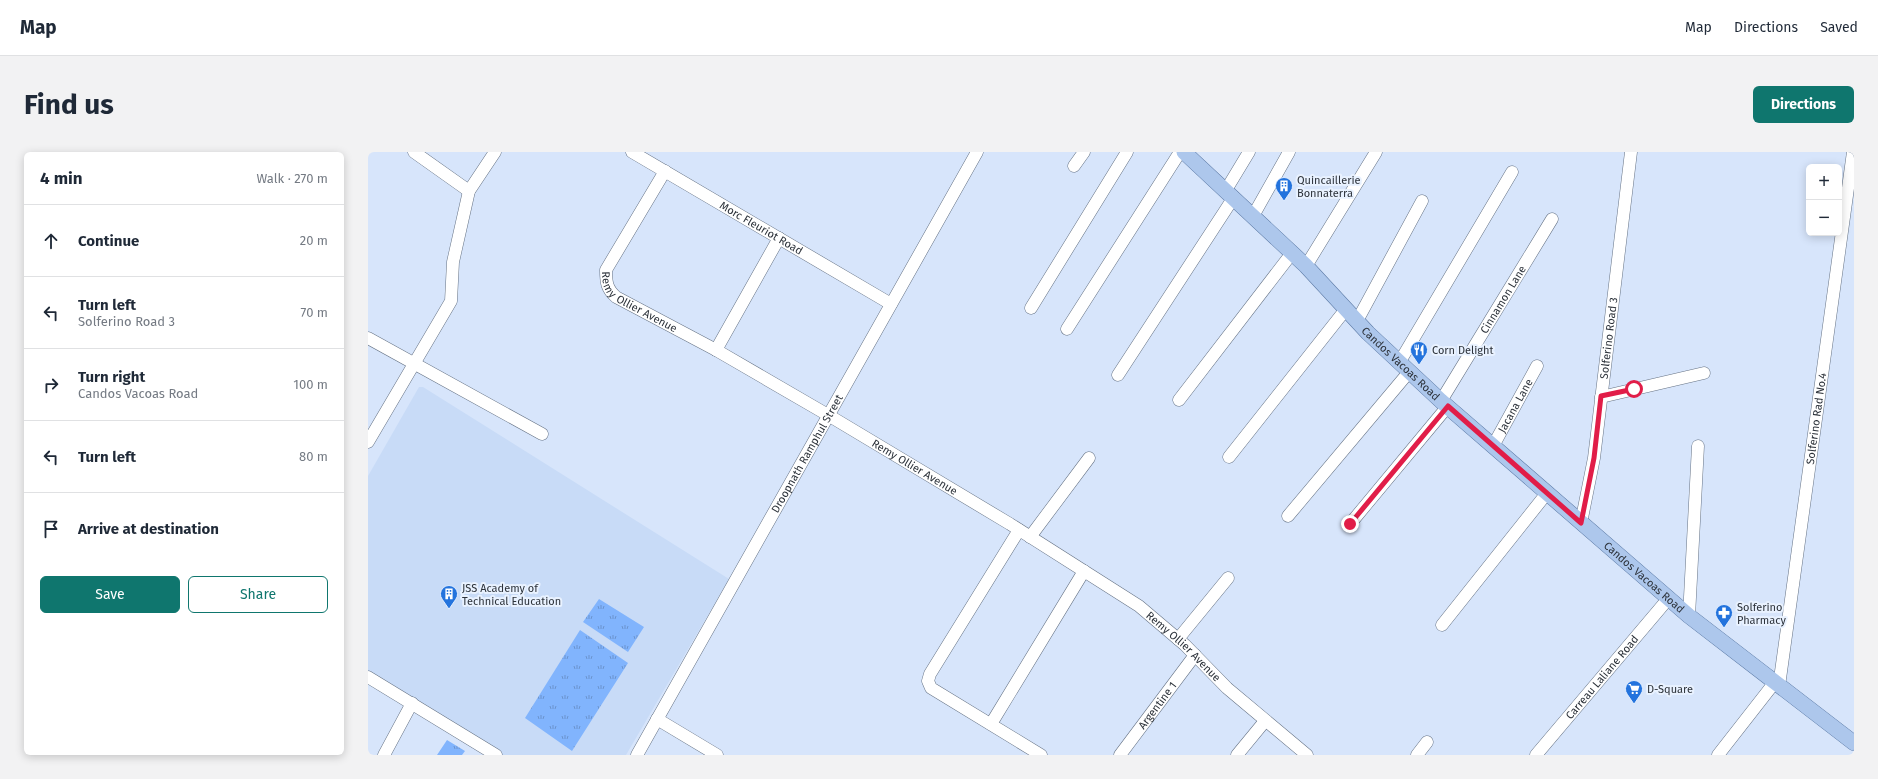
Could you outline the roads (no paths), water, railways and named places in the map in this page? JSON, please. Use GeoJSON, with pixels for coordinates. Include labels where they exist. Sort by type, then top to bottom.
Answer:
{"type":"FeatureCollection","features":[{"type":"Feature","properties":{"kind":"main road","name":"Candos Vacoas Road"},"geometry":{"type":"LineString","coordinates":[[1184,152],[1306,266],[1357,321],[1404,368],[1668,599],[1854,743]]}},
{"type":"Feature","properties":{"kind":"street"},"geometry":{"type":"LineString","coordinates":[[414,152],[469,191]]}},
{"type":"Feature","properties":{"kind":"street"},"geometry":{"type":"LineString","coordinates":[[368,442],[451,301],[453,262],[469,191],[495,152]]}},
{"type":"Feature","properties":{"kind":"street","name":"Morc Fleuriot Road"},"geometry":{"type":"LineString","coordinates":[[632,152],[891,304]]}},
{"type":"Feature","properties":{"kind":"street","name":"Droopnath Ramphul Street"},"geometry":{"type":"LineString","coordinates":[[638,755],[657,718],[977,152]]}},
{"type":"Feature","properties":{"kind":"street"},"geometry":{"type":"LineString","coordinates":[[1074,166],[1084,152]]}},
{"type":"Feature","properties":{"kind":"street"},"geometry":{"type":"LineString","coordinates":[[1031,308],[1127,152]]}},
{"type":"Feature","properties":{"kind":"street"},"geometry":{"type":"LineString","coordinates":[[1067,329],[1180,152]]}},
{"type":"Feature","properties":{"kind":"street"},"geometry":{"type":"LineString","coordinates":[[1118,375],[1230,194],[1249,152]]}},
{"type":"Feature","properties":{"kind":"street"},"geometry":{"type":"LineString","coordinates":[[1253,216],[1289,152]]}},
{"type":"Feature","properties":{"kind":"street"},"geometry":{"type":"LineString","coordinates":[[1306,266],[1376,152]]}},
{"type":"Feature","properties":{"kind":"street","name":"Solferino Road 3"},"geometry":{"type":"LineString","coordinates":[[1581,523],[1594,458],[1631,152]]}},
{"type":"Feature","properties":{"kind":"street","name":"Solferino Rad No.4"},"geometry":{"type":"LineString","coordinates":[[1777,684],[1853,152]]}},
{"type":"Feature","properties":{"kind":"street","name":"Remy Ollier Avenue"},"geometry":{"type":"LineString","coordinates":[[665,171],[606,270],[606,283],[609,291],[616,297],[716,350],[828,415],[1019,530],[1139,606],[1195,655],[1226,688],[1307,755]]}},
{"type":"Feature","properties":{"kind":"street"},"geometry":{"type":"LineString","coordinates":[[1288,516],[1404,368],[1512,172]]}},
{"type":"Feature","properties":{"kind":"street"},"geometry":{"type":"LineString","coordinates":[[1357,321],[1422,202]]}},
{"type":"Feature","properties":{"kind":"street","name":"Cinnamon Lane"},"geometry":{"type":"LineString","coordinates":[[1350,524],[1444,403],[1552,219]]}},
{"type":"Feature","properties":{"kind":"street"},"geometry":{"type":"LineString","coordinates":[[716,350],[779,238]]}},
{"type":"Feature","properties":{"kind":"street"},"geometry":{"type":"LineString","coordinates":[[1179,400],[1292,253]]}},
{"type":"Feature","properties":{"kind":"street"},"geometry":{"type":"LineString","coordinates":[[1229,457],[1346,309]]}},
{"type":"Feature","properties":{"kind":"street"},"geometry":{"type":"LineString","coordinates":[[368,338],[542,434]]}},
{"type":"Feature","properties":{"kind":"street","name":"Jacana Lane"},"geometry":{"type":"LineString","coordinates":[[1493,446],[1537,366]]}},
{"type":"Feature","properties":{"kind":"street"},"geometry":{"type":"LineString","coordinates":[[1601,396],[1704,374]]}},
{"type":"Feature","properties":{"kind":"street"},"geometry":{"type":"LineString","coordinates":[[1689,616],[1698,446]]}},
{"type":"Feature","properties":{"kind":"street"},"geometry":{"type":"LineString","coordinates":[[1030,537],[1089,458]]}},
{"type":"Feature","properties":{"kind":"street"},"geometry":{"type":"LineString","coordinates":[[1442,625],[1547,494]]}},
{"type":"Feature","properties":{"kind":"street"},"geometry":{"type":"LineString","coordinates":[[1019,530],[930,674],[928,681],[931,688],[1041,755]]}},
{"type":"Feature","properties":{"kind":"street"},"geometry":{"type":"LineString","coordinates":[[991,724],[1084,571]]}},
{"type":"Feature","properties":{"kind":"street"},"geometry":{"type":"LineString","coordinates":[[1178,639],[1228,578]]}},
{"type":"Feature","properties":{"kind":"street","name":"Carreau Laliane Road"},"geometry":{"type":"LineString","coordinates":[[1536,755],[1668,599]]}},
{"type":"Feature","properties":{"kind":"street","name":"Argentine 1"},"geometry":{"type":"LineString","coordinates":[[1120,755],[1195,655]]}},
{"type":"Feature","properties":{"kind":"street"},"geometry":{"type":"LineString","coordinates":[[368,677],[496,755]]}},
{"type":"Feature","properties":{"kind":"street"},"geometry":{"type":"LineString","coordinates":[[1718,755],[1777,684]]}},
{"type":"Feature","properties":{"kind":"street"},"geometry":{"type":"LineString","coordinates":[[384,755],[412,703]]}},
{"type":"Feature","properties":{"kind":"street"},"geometry":{"type":"LineString","coordinates":[[657,718],[717,755]]}},
{"type":"Feature","properties":{"kind":"street"},"geometry":{"type":"LineString","coordinates":[[1237,755],[1265,721]]}},
{"type":"Feature","properties":{"kind":"street"},"geometry":{"type":"LineString","coordinates":[[1417,755],[1427,742]]}},
{"type":"Feature","properties":{"kind":"place","name":"Quincaillerie Bonnaterra"},"geometry":{"type":"Point","coordinates":[1284,201]}},
{"type":"Feature","properties":{"kind":"place","name":"Corn Delight"},"geometry":{"type":"Point","coordinates":[1419,365]}},
{"type":"Feature","properties":{"kind":"place","name":"JSS Academy of Technical Education"},"geometry":{"type":"Point","coordinates":[449,609]}},
{"type":"Feature","properties":{"kind":"place","name":"Solferino Pharmacy"},"geometry":{"type":"Point","coordinates":[1724,628]}},
{"type":"Feature","properties":{"kind":"place","name":"D-Square"},"geometry":{"type":"Point","coordinates":[1634,704]}}]}
